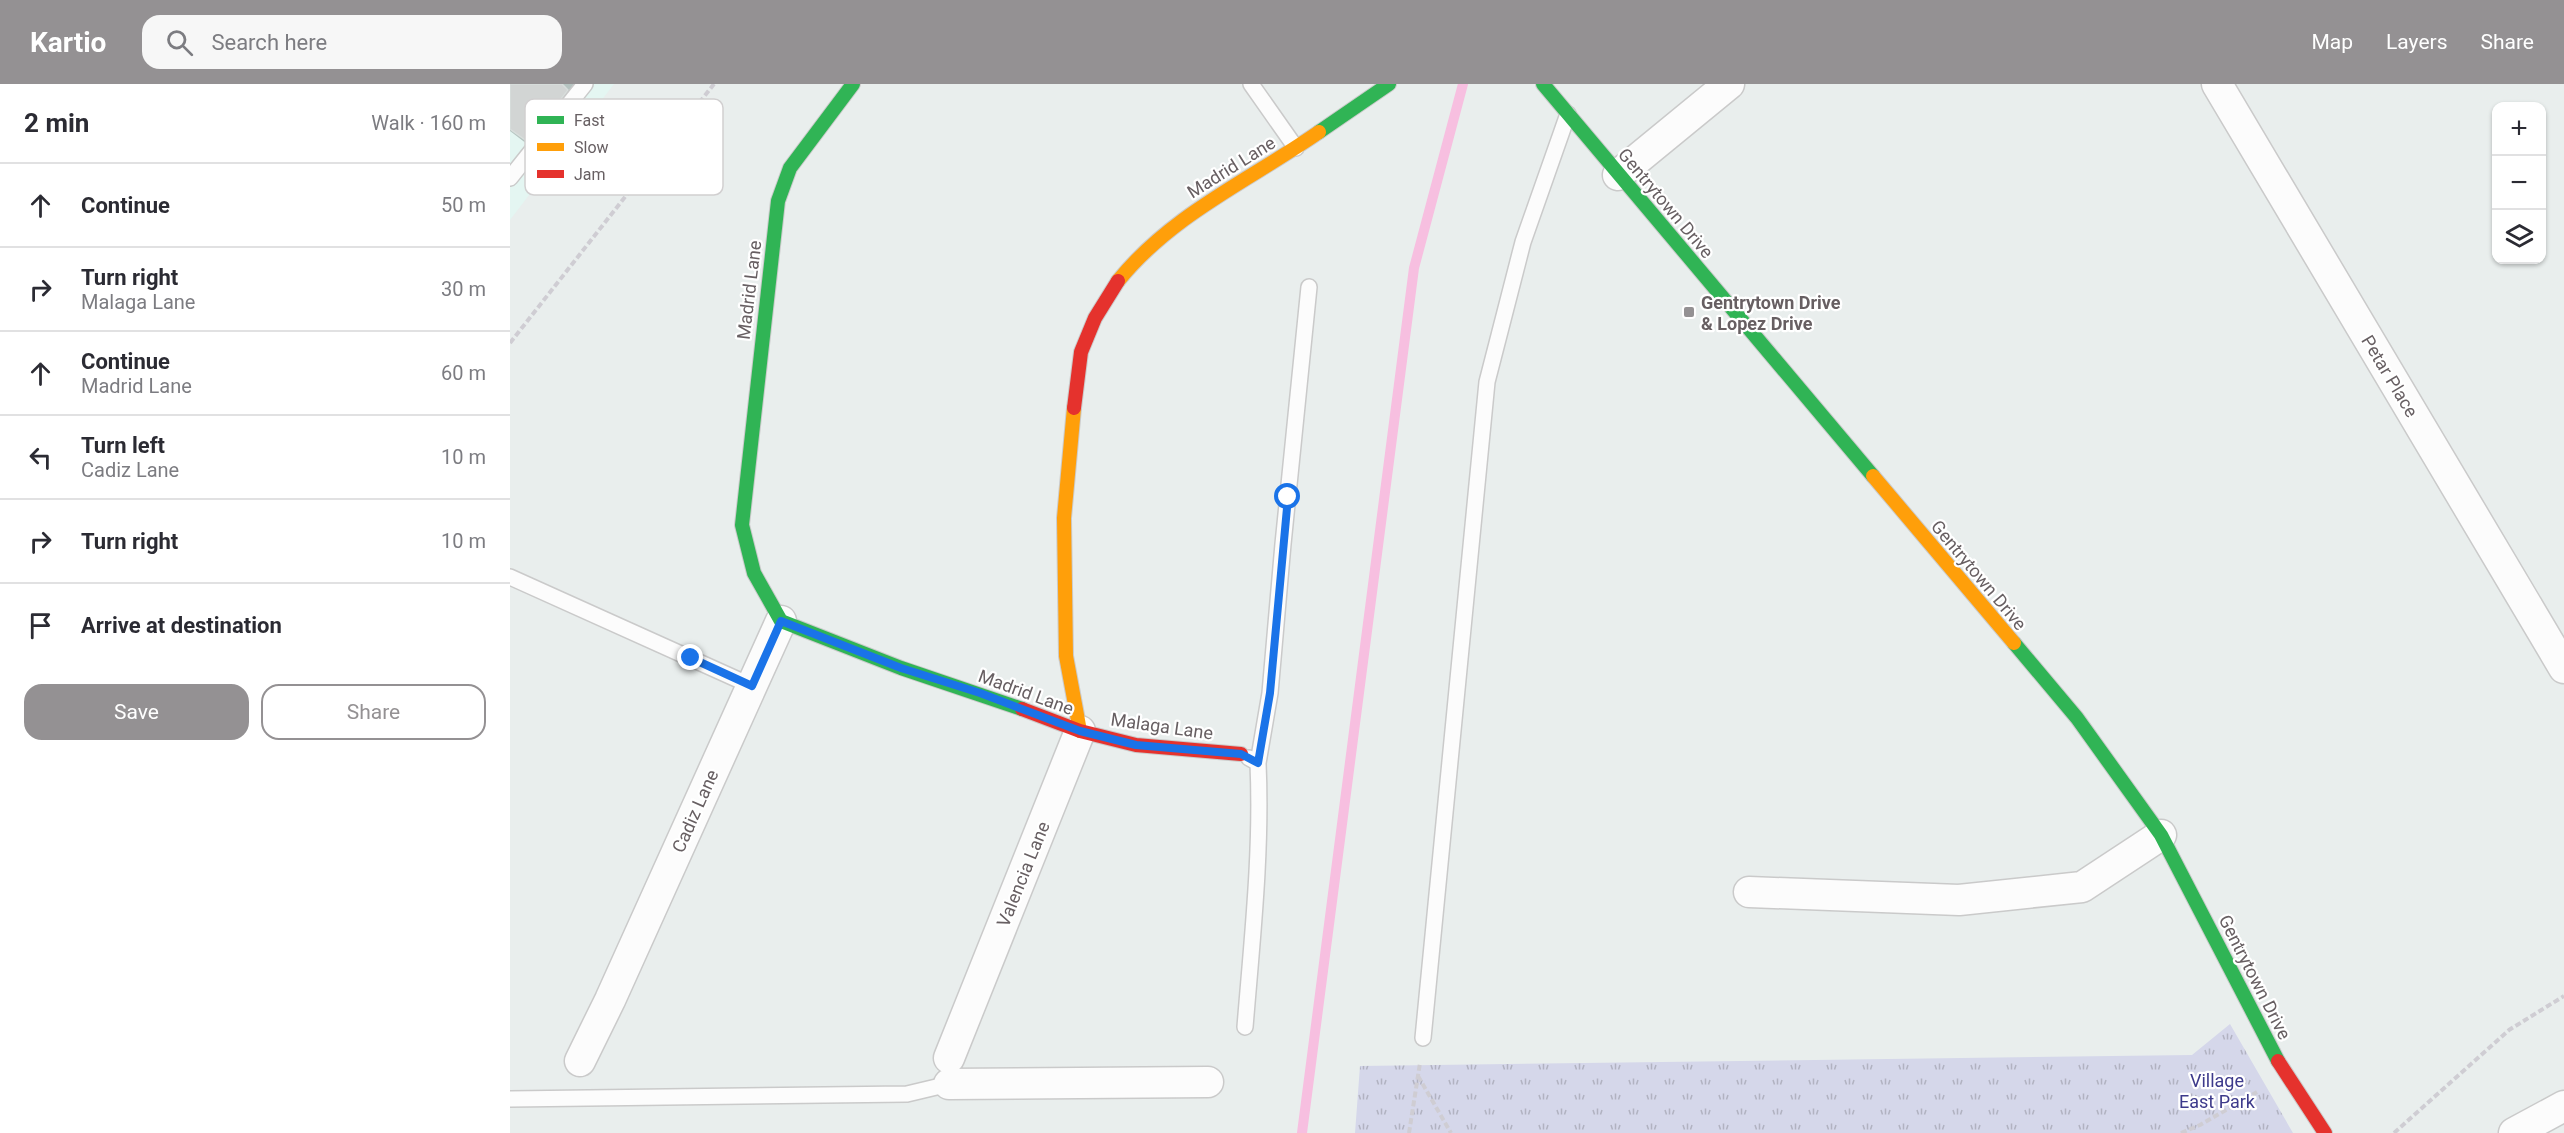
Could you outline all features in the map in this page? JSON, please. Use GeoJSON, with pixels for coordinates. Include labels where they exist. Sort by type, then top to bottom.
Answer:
{"type":"FeatureCollection","features":[{"type":"Feature","properties":{"kind":"street","name":"Madrid Lane"},"geometry":{"type":"LineString","coordinates":[[854,84],[790,168],[778,201],[742,525],[754,573],[781,621],[901,668],[980,693],[1080,731]]}},
{"type":"Feature","properties":{"kind":"street","name":"Madrid Lane"},"geometry":{"type":"LineString","coordinates":[[1080,731],[1066,656],[1064,518],[1071,430],[1081,352],[1095,318],[1119,280],[1141,254],[1195,209],[1296,148],[1389,84]]}},
{"type":"Feature","properties":{"kind":"street","name":"Gentrytown Drive"},"geometry":{"type":"LineString","coordinates":[[1543,84],[2077,718],[2161,835],[2288,1074],[2325,1133]]}},
{"type":"Feature","properties":{"kind":"street"},"geometry":{"type":"LineString","coordinates":[[1618,175],[1729,84]]}},
{"type":"Feature","properties":{"kind":"street","name":"Petar Place"},"geometry":{"type":"LineString","coordinates":[[2217,84],[2564,668]]}},
{"type":"Feature","properties":{"kind":"street","name":"Cadiz Lane"},"geometry":{"type":"LineString","coordinates":[[580,1061],[610,1000],[781,621]]}},
{"type":"Feature","properties":{"kind":"street","name":"Malaga Lane"},"geometry":{"type":"LineString","coordinates":[[1080,731],[1136,745],[1241,754]]}},
{"type":"Feature","properties":{"kind":"street","name":"Valencia Lane"},"geometry":{"type":"LineString","coordinates":[[949,1071],[966,1017],[1080,731]]}},
{"type":"Feature","properties":{"kind":"street"},"geometry":{"type":"LineString","coordinates":[[1749,892],[1959,900],[2082,887],[2161,835]]}},
{"type":"Feature","properties":{"kind":"street"},"geometry":{"type":"LineString","coordinates":[[949,1071],[1208,1082]]}},
{"type":"Feature","properties":{"kind":"street"},"geometry":{"type":"LineString","coordinates":[[2514,1133],[2564,1106]]}},
{"type":"Feature","properties":{"kind":"lane"},"geometry":{"type":"LineString","coordinates":[[573,99],[585,84]]}},
{"type":"Feature","properties":{"kind":"lane"},"geometry":{"type":"LineString","coordinates":[[1251,84],[1296,148]]}},
{"type":"Feature","properties":{"kind":"lane"},"geometry":{"type":"LineString","coordinates":[[1423,1038],[1487,382],[1523,242],[1568,114]]}},
{"type":"Feature","properties":{"kind":"lane"},"geometry":{"type":"LineString","coordinates":[[510,178],[525,159]]}},
{"type":"Feature","properties":{"kind":"lane"},"geometry":{"type":"LineString","coordinates":[[1245,1028],[1256,892],[1258,763],[1270,693],[1309,287]]}},
{"type":"Feature","properties":{"kind":"lane"},"geometry":{"type":"LineString","coordinates":[[510,577],[752,686]]}},
{"type":"Feature","properties":{"kind":"lane"},"geometry":{"type":"LineString","coordinates":[[1241,754],[1258,763]]}},
{"type":"Feature","properties":{"kind":"lane"},"geometry":{"type":"LineString","coordinates":[[510,1099],[907,1094],[949,1071]]}},
{"type":"Feature","properties":{"kind":"path"},"geometry":{"type":"LineString","coordinates":[[702,99],[714,84]]}},
{"type":"Feature","properties":{"kind":"path"},"geometry":{"type":"LineString","coordinates":[[510,344],[627,195]]}},
{"type":"Feature","properties":{"kind":"path"},"geometry":{"type":"LineString","coordinates":[[2394,1133],[2509,1030],[2564,996]]}},
{"type":"Feature","properties":{"kind":"path"},"geometry":{"type":"LineString","coordinates":[[1409,1133],[1423,1038]]}},
{"type":"Feature","properties":{"kind":"path"},"geometry":{"type":"LineString","coordinates":[[2181,1133],[2200,1125],[2288,1074]]}},
{"type":"Feature","properties":{"kind":"path"},"geometry":{"type":"LineString","coordinates":[[1418,1075],[1451,1133]]}},
{"type":"Feature","properties":{"kind":"shaded area"},"geometry":{"type":"Polygon","coordinates":[[[510,84],[614,84],[603,99],[525,99],[525,195],[529,195],[510,220],[510,84]]]}},
{"type":"Feature","properties":{"kind":"green space","name":"Village East Park"},"geometry":{"type":"Polygon","coordinates":[[[2230,1024],[2293,1133],[1355,1133],[1360,1066],[2192,1055],[2230,1024]]]}},
{"type":"Feature","properties":{"kind":"building"},"geometry":{"type":"Polygon","coordinates":[[[510,84],[562,84],[568,90],[561,99],[525,99],[525,140],[510,129],[510,84]]]}},
{"type":"Feature","properties":{"kind":"waterway"},"geometry":{"type":"LineString","coordinates":[[1302,1133],[1414,268],[1463,84]]}},
{"type":"Feature","properties":{"kind":"traffic: fast"},"geometry":{"type":"LineString","coordinates":[[853,84],[790,168],[778,201],[742,525],[754,573],[781,621],[901,668],[1022,709]]}},
{"type":"Feature","properties":{"kind":"traffic: fast"},"geometry":{"type":"LineString","coordinates":[[1319,132],[1389,84]]}},
{"type":"Feature","properties":{"kind":"traffic: fast"},"geometry":{"type":"LineString","coordinates":[[1543,84],[1873,476]]}},
{"type":"Feature","properties":{"kind":"traffic: fast"},"geometry":{"type":"LineString","coordinates":[[2014,643],[2077,718],[2161,835],[2278,1061]]}},
{"type":"Feature","properties":{"kind":"traffic: slow"},"geometry":{"type":"LineString","coordinates":[[1118,281],[1139,257],[1187,217],[1319,132]]}},
{"type":"Feature","properties":{"kind":"traffic: slow"},"geometry":{"type":"LineString","coordinates":[[1074,408],[1064,518],[1066,656],[1080,731]]}},
{"type":"Feature","properties":{"kind":"traffic: slow"},"geometry":{"type":"LineString","coordinates":[[1873,476],[2014,643]]}},
{"type":"Feature","properties":{"kind":"traffic: jam"},"geometry":{"type":"LineString","coordinates":[[1074,408],[1081,352],[1095,318],[1118,281]]}},
{"type":"Feature","properties":{"kind":"traffic: jam"},"geometry":{"type":"LineString","coordinates":[[1022,709],[1080,731],[1136,745],[1241,754]]}},
{"type":"Feature","properties":{"kind":"traffic: jam"},"geometry":{"type":"LineString","coordinates":[[2278,1061],[2325,1133]]}},
{"type":"Feature","properties":{"kind":"place","name":"Gentrytown Drive & Lopez Drive"},"geometry":{"type":"Point","coordinates":[1689,312]}},
{"type":"Feature","properties":{"kind":"route"},"geometry":{"type":"LineString","coordinates":[[691,658],[752,686],[781,621],[901,668],[980,693],[1080,731],[1136,745],[1241,754],[1258,763],[1270,693],[1288,497]]}}]}
